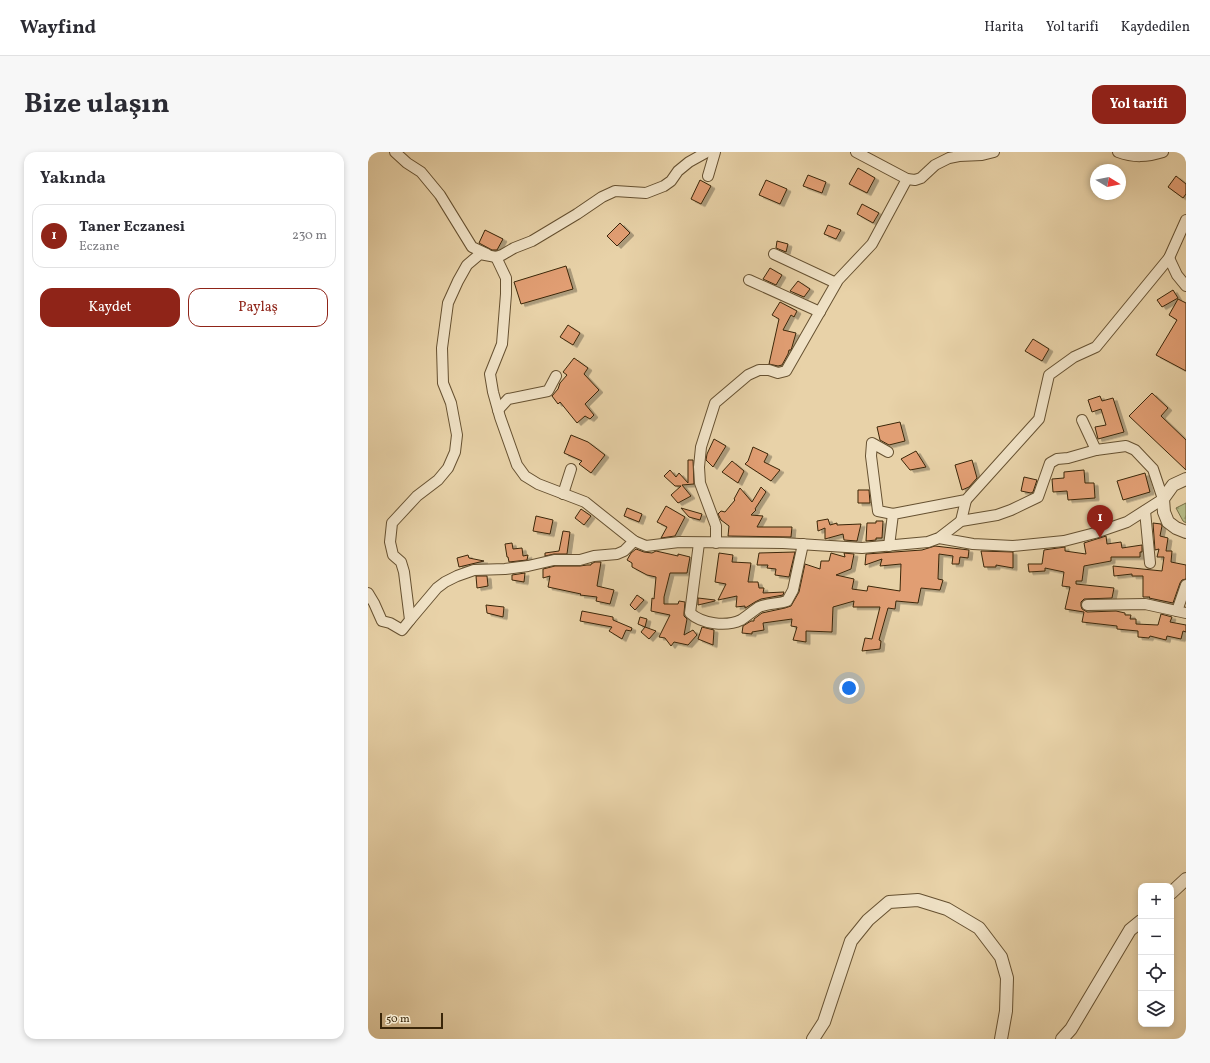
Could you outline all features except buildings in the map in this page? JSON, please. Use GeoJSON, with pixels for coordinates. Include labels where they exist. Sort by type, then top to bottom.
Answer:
{"type":"FeatureCollection","features":[{"type":"Feature","properties":{"kind":"street"},"geometry":{"type":"LineString","coordinates":[[395,152],[407,163],[421,172],[440,195],[472,247],[493,256],[506,278],[502,344],[490,374],[498,410],[517,465],[525,476],[538,484],[585,502],[634,541],[646,546],[679,542],[803,544],[862,548],[928,542],[939,538],[961,521],[982,518],[1004,512],[1038,497],[1050,463],[1057,459],[1068,458],[1096,450],[1126,446],[1135,450],[1154,469],[1163,499],[1164,512],[1168,522],[1176,528],[1186,532]]}},
{"type":"Feature","properties":{"kind":"street"},"geometry":{"type":"LineString","coordinates":[[410,620],[404,572],[401,562],[394,555],[390,542],[392,522],[416,496],[438,480],[448,468],[455,452],[457,435],[451,403],[443,384],[442,348],[448,303],[467,265],[480,254],[493,256],[502,255],[514,248],[532,241],[602,197],[615,191],[646,193],[664,186],[671,181],[678,171],[689,162],[707,152]]}},
{"type":"Feature","properties":{"kind":"street"},"geometry":{"type":"LineString","coordinates":[[708,176],[714,152]]}},
{"type":"Feature","properties":{"kind":"street"},"geometry":{"type":"LineString","coordinates":[[856,152],[907,179],[915,180],[920,178],[935,164],[948,158],[982,155],[994,152]]}},
{"type":"Feature","properties":{"kind":"street"},"geometry":{"type":"LineString","coordinates":[[1118,152],[1138,156],[1150,156],[1162,152]]}},
{"type":"Feature","properties":{"kind":"street"},"geometry":{"type":"LineString","coordinates":[[716,543],[716,526],[700,483],[699,467],[701,446],[715,403],[748,375],[759,370],[769,370],[778,373],[786,371],[838,280],[872,244],[907,179]]}},
{"type":"Feature","properties":{"kind":"street"},"geometry":{"type":"LineString","coordinates":[[961,521],[966,500],[1039,419],[1049,375],[1074,357],[1096,347],[1169,258],[1186,220]]}},
{"type":"Feature","properties":{"kind":"street"},"geometry":{"type":"LineString","coordinates":[[774,254],[836,283]]}},
{"type":"Feature","properties":{"kind":"street"},"geometry":{"type":"LineString","coordinates":[[1169,258],[1177,275],[1185,284]]}},
{"type":"Feature","properties":{"kind":"street"},"geometry":{"type":"LineString","coordinates":[[749,280],[820,312]]}},
{"type":"Feature","properties":{"kind":"street"},"geometry":{"type":"LineString","coordinates":[[498,410],[508,399],[548,391],[556,376]]}},
{"type":"Feature","properties":{"kind":"street"},"geometry":{"type":"LineString","coordinates":[[1082,420],[1096,450]]}},
{"type":"Feature","properties":{"kind":"street"},"geometry":{"type":"LineString","coordinates":[[888,452],[872,444],[871,456],[878,511],[893,514],[966,500]]}},
{"type":"Feature","properties":{"kind":"street"},"geometry":{"type":"LineString","coordinates":[[563,494],[571,469]]}},
{"type":"Feature","properties":{"kind":"street"},"geometry":{"type":"LineString","coordinates":[[939,538],[973,544],[1006,546],[1064,542],[1127,522],[1163,499],[1173,485],[1186,479]]}},
{"type":"Feature","properties":{"kind":"street"},"geometry":{"type":"LineString","coordinates":[[1145,511],[1150,563]]}},
{"type":"Feature","properties":{"kind":"street"},"geometry":{"type":"LineString","coordinates":[[889,546],[893,514]]}},
{"type":"Feature","properties":{"kind":"street"},"geometry":{"type":"LineString","coordinates":[[368,593],[382,621],[390,623],[402,630],[437,588],[457,576],[474,570],[505,569],[528,566],[554,560],[580,560],[594,556],[617,554],[624,551],[634,541]]}},
{"type":"Feature","properties":{"kind":"street"},"geometry":{"type":"LineString","coordinates":[[699,543],[690,613],[708,622],[727,624],[741,620],[759,607],[787,601],[793,590],[803,544]]}},
{"type":"Feature","properties":{"kind":"street"},"geometry":{"type":"LineString","coordinates":[[1088,605],[1145,604],[1181,612],[1186,586]]}},
{"type":"Feature","properties":{"kind":"street"},"geometry":{"type":"LineString","coordinates":[[1174,890],[1186,879]]}},
{"type":"Feature","properties":{"kind":"street"},"geometry":{"type":"LineString","coordinates":[[813,1039],[824,1022],[851,941],[868,920],[889,902],[918,900],[947,909],[979,928],[1001,957],[1007,978],[1006,1011],[1001,1039]]}},
{"type":"Feature","properties":{"kind":"street"},"geometry":{"type":"LineString","coordinates":[[1062,1039],[1071,1028],[1130,930],[1138,923]]}},
{"type":"Feature","properties":{"kind":"green space"},"geometry":{"type":"Polygon","coordinates":[[[1186,503],[1186,523],[1183,521],[1176,508],[1186,503]]]}},
{"type":"Feature","properties":{"kind":"place","name":"Taner Eczanesi"},"geometry":{"type":"Point","coordinates":[1100,538]}}]}
